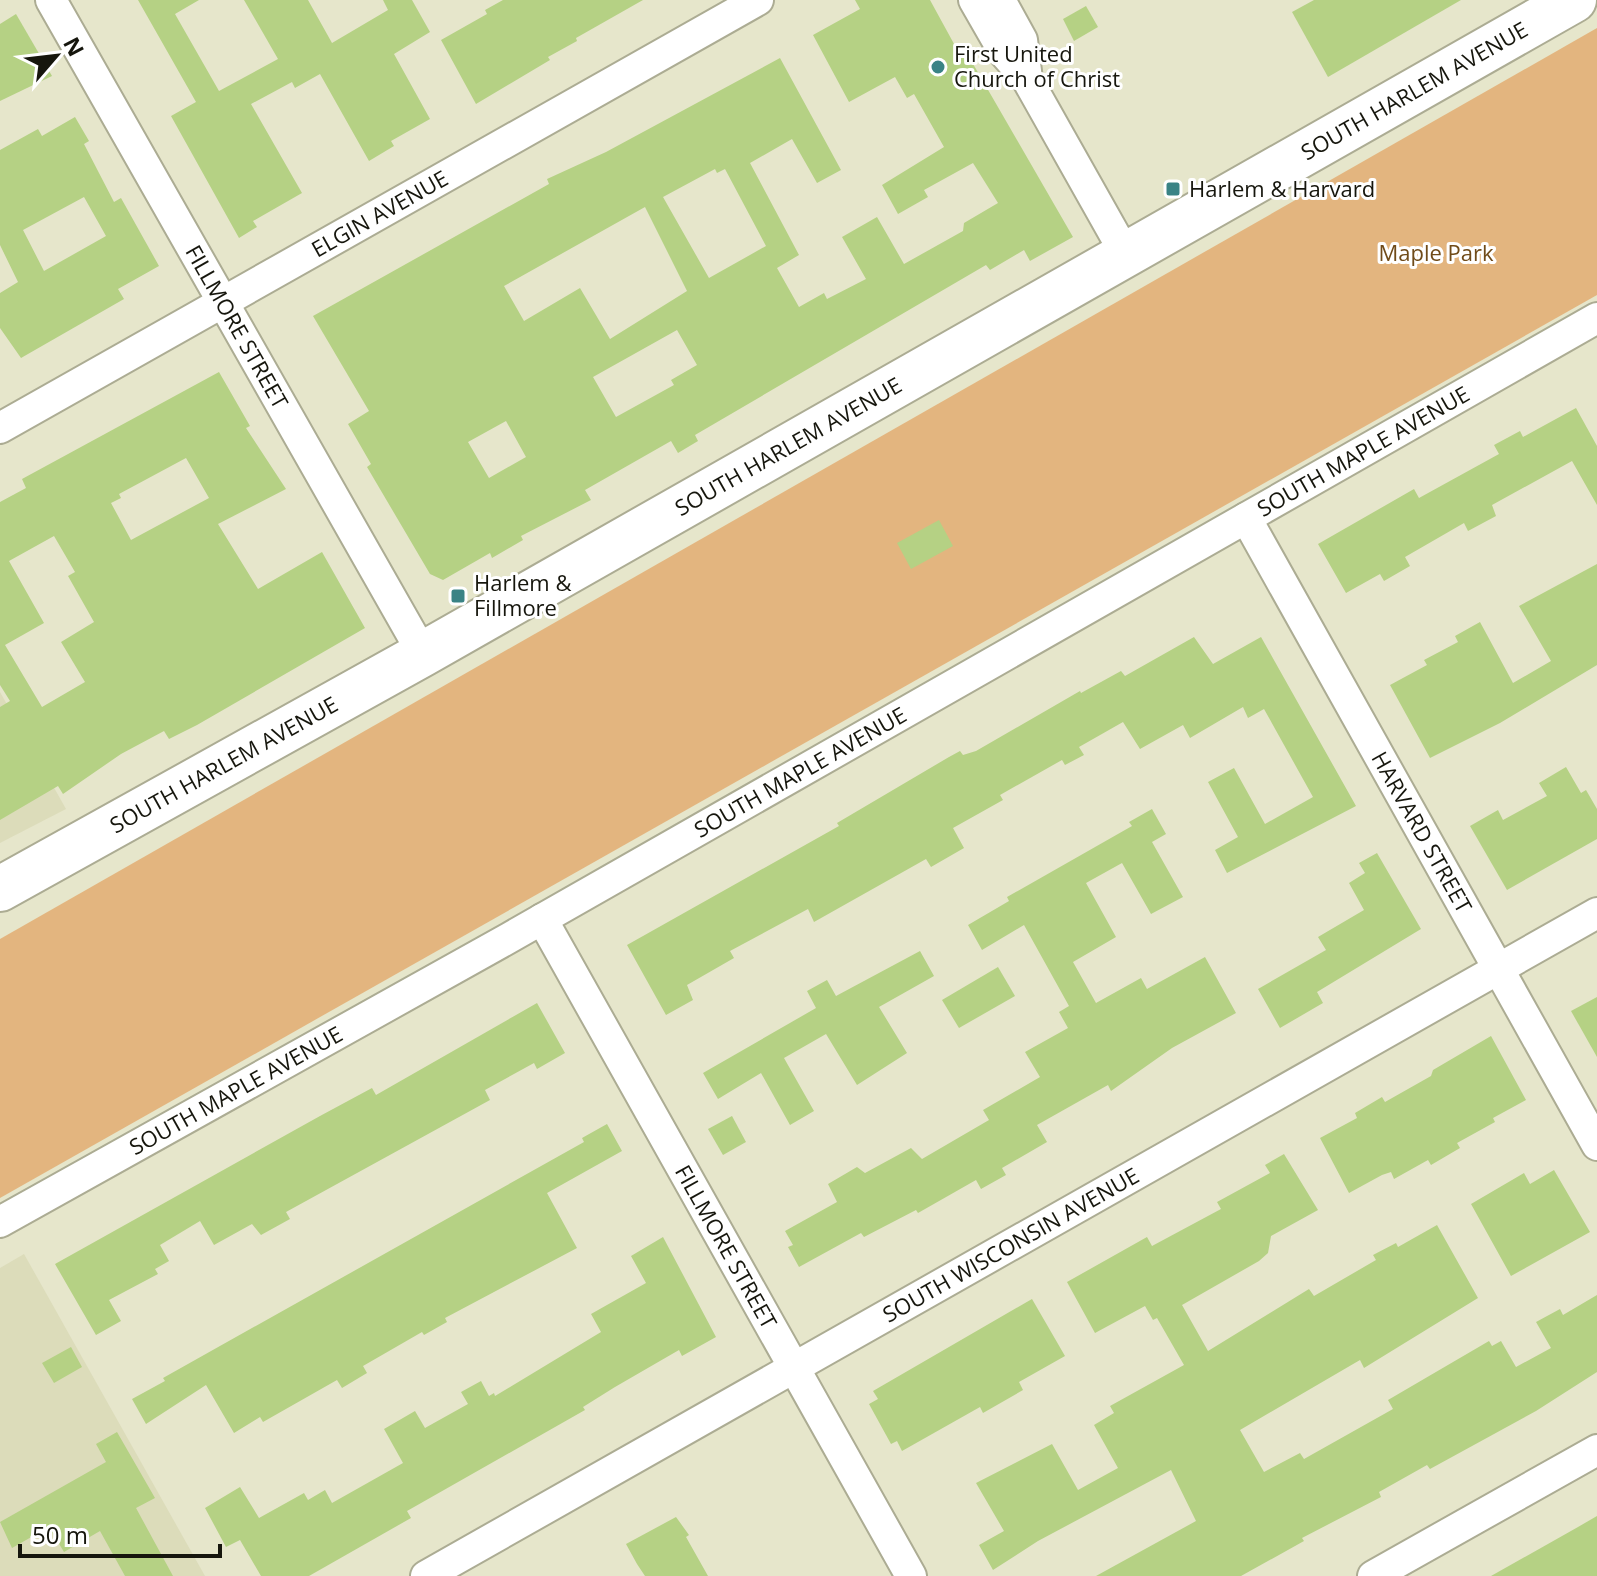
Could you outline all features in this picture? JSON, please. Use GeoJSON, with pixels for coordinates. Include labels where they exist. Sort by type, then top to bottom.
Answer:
{"type":"FeatureCollection","features":[{"type":"Feature","properties":{"kind":"main road","name":"SOUTH HARLEM AVENUE"},"geometry":{"type":"LineString","coordinates":[[0,889],[423,654],[1574,0]]}},
{"type":"Feature","properties":{"kind":"street","name":"FILLMORE STREET"},"geometry":{"type":"LineString","coordinates":[[51,0],[423,654]]}},
{"type":"Feature","properties":{"kind":"street","name":"ELGIN AVENUE"},"geometry":{"type":"LineString","coordinates":[[0,428],[758,0]]}},
{"type":"Feature","properties":{"kind":"street"},"geometry":{"type":"LineString","coordinates":[[974,0],[1005,54],[1027,79],[1125,253]]}},
{"type":"Feature","properties":{"kind":"street"},"geometry":{"type":"LineString","coordinates":[[1000,0],[1022,40],[1027,79]]}},
{"type":"Feature","properties":{"kind":"street","name":"SOUTH MAPLE AVENUE"},"geometry":{"type":"LineString","coordinates":[[0,1222],[542,919],[1597,318]]}},
{"type":"Feature","properties":{"kind":"street","name":"HARVARD STREET"},"geometry":{"type":"LineString","coordinates":[[1246,518],[1597,1145]]}},
{"type":"Feature","properties":{"kind":"street","name":"SOUTH WISCONSIN AVENUE"},"geometry":{"type":"LineString","coordinates":[[426,1576],[1597,913]]}},
{"type":"Feature","properties":{"kind":"street","name":"FILLMORE STREET"},"geometry":{"type":"LineString","coordinates":[[542,919],[911,1576]]}},
{"type":"Feature","properties":{"kind":"street"},"geometry":{"type":"LineString","coordinates":[[1373,1576],[1597,1450]]}},
{"type":"Feature","properties":{"kind":"shaded area"},"geometry":{"type":"Polygon","coordinates":[[[0,692],[66,809],[0,843],[0,692]]]}},
{"type":"Feature","properties":{"kind":"shaded area"},"geometry":{"type":"Polygon","coordinates":[[[24,1254],[205,1576],[0,1576],[0,1268],[24,1254]]]}},
{"type":"Feature","properties":{"kind":"green space","name":"Maple Park"},"geometry":{"type":"Polygon","coordinates":[[[1597,28],[1597,295],[0,1198],[0,939],[1597,28]]]}},
{"type":"Feature","properties":{"kind":"building"},"geometry":{"type":"Polygon","coordinates":[[[138,0],[199,0],[175,14],[219,91],[278,59],[244,0],[308,0],[332,43],[388,10],[383,0],[412,0],[430,32],[394,54],[430,119],[391,141],[394,146],[369,161],[320,74],[295,88],[292,82],[251,104],[302,193],[253,221],[257,227],[239,238],[171,116],[196,102],[138,0]]]}},
{"type":"Feature","properties":{"kind":"building"},"geometry":{"type":"Polygon","coordinates":[[[503,0],[643,0],[576,38],[577,41],[548,57],[550,60],[476,104],[441,40],[487,14],[485,10],[503,0]]]}},
{"type":"Feature","properties":{"kind":"building"},"geometry":{"type":"Polygon","coordinates":[[[855,0],[930,0],[959,53],[965,50],[1073,237],[1030,261],[1024,250],[990,270],[986,265],[695,435],[698,441],[678,453],[671,441],[585,490],[591,500],[521,536],[523,540],[492,558],[490,553],[443,580],[430,574],[367,467],[371,464],[348,424],[369,411],[313,316],[549,184],[547,179],[606,152],[780,58],[841,170],[817,183],[792,139],[750,163],[799,255],[777,268],[799,307],[824,293],[827,299],[866,279],[842,237],[877,217],[904,264],[963,231],[964,223],[998,203],[973,163],[924,190],[928,197],[898,214],[882,185],[944,147],[914,94],[907,98],[895,77],[849,102],[813,35],[860,9],[855,0]],[[715,169],[663,197],[709,278],[766,246],[725,169],[717,173],[715,169]],[[645,207],[504,286],[524,321],[580,288],[610,339],[687,291],[645,207]],[[677,330],[593,377],[616,417],[674,385],[671,380],[697,365],[677,330]],[[506,421],[468,442],[489,478],[526,457],[506,421]]]}},
{"type":"Feature","properties":{"kind":"building"},"geometry":{"type":"Polygon","coordinates":[[[1314,0],[1461,0],[1328,77],[1292,12],[1314,0]]]}},
{"type":"Feature","properties":{"kind":"building"},"geometry":{"type":"Polygon","coordinates":[[[1086,6],[1098,27],[1074,41],[1063,19],[1086,6]]]}},
{"type":"Feature","properties":{"kind":"building"},"geometry":{"type":"Polygon","coordinates":[[[16,14],[52,76],[0,101],[0,24],[16,14]]]}},
{"type":"Feature","properties":{"kind":"building"},"geometry":{"type":"Polygon","coordinates":[[[75,117],[89,141],[84,144],[114,202],[121,198],[159,266],[118,289],[124,299],[21,358],[0,328],[0,293],[18,282],[0,245],[0,150],[38,129],[42,136],[75,117]],[[84,197],[23,230],[44,271],[106,236],[84,197]]]}},
{"type":"Feature","properties":{"kind":"building"},"geometry":{"type":"Polygon","coordinates":[[[219,372],[250,426],[246,428],[286,489],[218,524],[258,589],[322,552],[365,628],[197,725],[169,739],[164,731],[121,754],[63,794],[58,786],[0,820],[0,707],[10,701],[0,685],[0,502],[26,488],[22,479],[219,372]],[[186,458],[119,494],[121,498],[111,503],[131,540],[209,498],[186,458]],[[54,536],[9,561],[44,623],[5,645],[42,707],[85,682],[61,642],[94,622],[68,576],[75,572],[54,536]]]}},
{"type":"Feature","properties":{"kind":"building"},"geometry":{"type":"Polygon","coordinates":[[[1576,408],[1597,446],[1597,505],[1572,461],[1492,505],[1496,516],[1468,531],[1464,523],[1405,557],[1410,566],[1384,581],[1380,574],[1346,593],[1318,544],[1414,489],[1419,498],[1499,454],[1494,445],[1520,431],[1523,437],[1576,408]]]}},
{"type":"Feature","properties":{"kind":"building"},"geometry":{"type":"Polygon","coordinates":[[[939,520],[953,546],[911,569],[897,543],[939,520]]]}},
{"type":"Feature","properties":{"kind":"building"},"geometry":{"type":"Polygon","coordinates":[[[1597,564],[1597,665],[1500,723],[1430,758],[1390,685],[1427,665],[1424,660],[1458,642],[1455,636],[1480,622],[1513,683],[1551,661],[1519,606],[1597,564]]]}},
{"type":"Feature","properties":{"kind":"building"},"geometry":{"type":"Polygon","coordinates":[[[1194,637],[1213,664],[1261,637],[1356,806],[1227,873],[1215,850],[1238,837],[1208,782],[1234,768],[1265,824],[1313,797],[1264,709],[1248,718],[1243,707],[1190,738],[1183,725],[1140,749],[1123,722],[1079,747],[1084,755],[1065,765],[1062,760],[1000,795],[1003,800],[953,828],[964,848],[931,867],[926,859],[814,922],[808,909],[730,951],[734,958],[687,985],[693,1000],[666,1015],[627,945],[839,826],[837,823],[960,751],[963,755],[976,751],[1080,691],[1121,671],[1125,676],[1194,637]]]}},
{"type":"Feature","properties":{"kind":"building"},"geometry":{"type":"Polygon","coordinates":[[[1566,767],[1581,793],[1586,790],[1597,809],[1597,839],[1507,890],[1470,826],[1498,810],[1503,820],[1547,796],[1539,783],[1566,767]]]}},
{"type":"Feature","properties":{"kind":"building"},"geometry":{"type":"Polygon","coordinates":[[[1152,809],[1166,834],[1152,842],[1183,897],[1151,914],[1122,863],[1086,883],[1116,937],[1073,962],[1096,1003],[1141,978],[1147,989],[1205,957],[1236,1013],[1172,1048],[1111,1091],[1108,1085],[1037,1125],[1047,1142],[1002,1168],[1006,1175],[981,1189],[976,1180],[918,1213],[916,1210],[864,1237],[861,1233],[799,1267],[788,1247],[793,1245],[785,1231],[837,1202],[828,1184],[857,1167],[865,1173],[911,1148],[922,1159],[989,1120],[983,1110],[1040,1077],[1025,1052],[1068,1028],[1059,1012],[1069,1006],[1024,925],[982,950],[968,925],[1009,901],[1007,897],[1132,826],[1129,822],[1152,809]]]}},
{"type":"Feature","properties":{"kind":"building"},"geometry":{"type":"Polygon","coordinates":[[[1377,853],[1421,929],[1317,992],[1323,1003],[1280,1028],[1258,989],[1326,950],[1318,937],[1364,910],[1349,883],[1365,873],[1359,863],[1377,853]]]}},
{"type":"Feature","properties":{"kind":"building"},"geometry":{"type":"Polygon","coordinates":[[[920,951],[934,976],[879,1007],[907,1053],[857,1085],[826,1034],[784,1058],[814,1111],[790,1125],[761,1073],[718,1099],[703,1073],[816,1008],[807,991],[827,980],[836,996],[920,951]]]}},
{"type":"Feature","properties":{"kind":"building"},"geometry":{"type":"Polygon","coordinates":[[[998,967],[1015,996],[959,1028],[942,1000],[998,967]]]}},
{"type":"Feature","properties":{"kind":"building"},"geometry":{"type":"Polygon","coordinates":[[[1597,997],[1597,1057],[1571,1011],[1597,997]]]}},
{"type":"Feature","properties":{"kind":"building"},"geometry":{"type":"Polygon","coordinates":[[[537,1003],[565,1053],[537,1069],[534,1063],[485,1090],[490,1100],[286,1212],[290,1219],[261,1235],[252,1224],[214,1245],[200,1221],[160,1245],[169,1261],[155,1269],[158,1274],[109,1300],[121,1321],[96,1335],[55,1264],[372,1088],[376,1095],[537,1003]]]}},
{"type":"Feature","properties":{"kind":"building"},"geometry":{"type":"Polygon","coordinates":[[[1491,1036],[1526,1100],[1493,1118],[1495,1122],[1457,1143],[1460,1148],[1431,1165],[1428,1160],[1394,1179],[1391,1172],[1382,1175],[1349,1193],[1320,1138],[1357,1118],[1355,1113],[1382,1097],[1385,1102],[1431,1076],[1433,1070],[1491,1036]]]}},
{"type":"Feature","properties":{"kind":"building"},"geometry":{"type":"Polygon","coordinates":[[[732,1116],[746,1142],[723,1155],[708,1129],[732,1116]]]}},
{"type":"Feature","properties":{"kind":"building"},"geometry":{"type":"Polygon","coordinates":[[[607,1124],[622,1151],[547,1193],[577,1248],[445,1318],[447,1322],[424,1335],[422,1332],[363,1366],[367,1373],[342,1388],[337,1380],[263,1422],[260,1417],[234,1433],[206,1385],[146,1424],[132,1399],[165,1381],[163,1378],[584,1142],[582,1138],[607,1124]]]}},
{"type":"Feature","properties":{"kind":"building"},"geometry":{"type":"Polygon","coordinates":[[[1284,1154],[1318,1210],[1271,1236],[1268,1253],[1259,1261],[1182,1305],[1208,1351],[1309,1289],[1314,1296],[1376,1260],[1373,1255],[1396,1243],[1398,1247],[1437,1225],[1478,1298],[1364,1368],[1360,1360],[1240,1430],[1264,1472],[1300,1453],[1304,1459],[1393,1409],[1388,1400],[1489,1341],[1492,1346],[1501,1341],[1516,1367],[1551,1348],[1536,1322],[1560,1309],[1563,1315],[1597,1295],[1597,1372],[1536,1411],[1430,1469],[1427,1465],[1379,1492],[1381,1497],[1302,1538],[1304,1541],[1241,1576],[1096,1576],[1196,1521],[1171,1470],[1038,1541],[993,1570],[979,1545],[1004,1531],[976,1483],[1052,1444],[1078,1490],[1118,1468],[1094,1425],[1114,1413],[1110,1406],[1184,1365],[1157,1318],[1153,1320],[1145,1306],[1095,1333],[1067,1282],[1147,1237],[1152,1246],[1221,1209],[1217,1202],[1270,1173],[1265,1165],[1284,1154]]]}},
{"type":"Feature","properties":{"kind":"building"},"geometry":{"type":"Polygon","coordinates":[[[1554,1170],[1590,1232],[1511,1276],[1471,1204],[1524,1173],[1530,1184],[1554,1170]]]}},
{"type":"Feature","properties":{"kind":"building"},"geometry":{"type":"Polygon","coordinates":[[[663,1237],[716,1337],[682,1356],[679,1350],[615,1387],[583,1407],[585,1410],[407,1511],[411,1518],[309,1576],[261,1576],[240,1540],[226,1547],[205,1508],[240,1487],[259,1518],[304,1493],[308,1500],[325,1490],[332,1503],[403,1463],[384,1429],[415,1411],[425,1428],[468,1404],[461,1392],[481,1381],[489,1396],[494,1393],[495,1396],[601,1332],[591,1314],[646,1283],[631,1256],[663,1237]]]}},
{"type":"Feature","properties":{"kind":"building"},"geometry":{"type":"Polygon","coordinates":[[[1032,1299],[1065,1356],[1019,1382],[1023,1390],[983,1413],[980,1407],[902,1451],[897,1441],[891,1444],[869,1404],[878,1399],[873,1391],[1032,1299]]]}},
{"type":"Feature","properties":{"kind":"building"},"geometry":{"type":"Polygon","coordinates":[[[71,1347],[82,1367],[54,1383],[42,1363],[71,1347]]]}},
{"type":"Feature","properties":{"kind":"building"},"geometry":{"type":"Polygon","coordinates":[[[117,1432],[155,1498],[136,1508],[173,1576],[125,1576],[100,1531],[64,1552],[49,1527],[12,1548],[0,1522],[106,1462],[96,1444],[117,1432]]]}},
{"type":"Feature","properties":{"kind":"building"},"geometry":{"type":"Polygon","coordinates":[[[1597,1516],[1597,1576],[1491,1576],[1578,1527],[1597,1516]]]}},
{"type":"Feature","properties":{"kind":"building"},"geometry":{"type":"Polygon","coordinates":[[[676,1517],[689,1535],[686,1537],[708,1576],[645,1576],[626,1544],[676,1517]]]}},
{"type":"Feature","properties":{"kind":"place","name":"First United Church of Christ"},"geometry":{"type":"Point","coordinates":[938,67]}},
{"type":"Feature","properties":{"kind":"place","name":"Harlem & Harvard"},"geometry":{"type":"Point","coordinates":[1173,189]}},
{"type":"Feature","properties":{"kind":"place","name":"Harlem & Fillmore"},"geometry":{"type":"Point","coordinates":[458,596]}}]}
